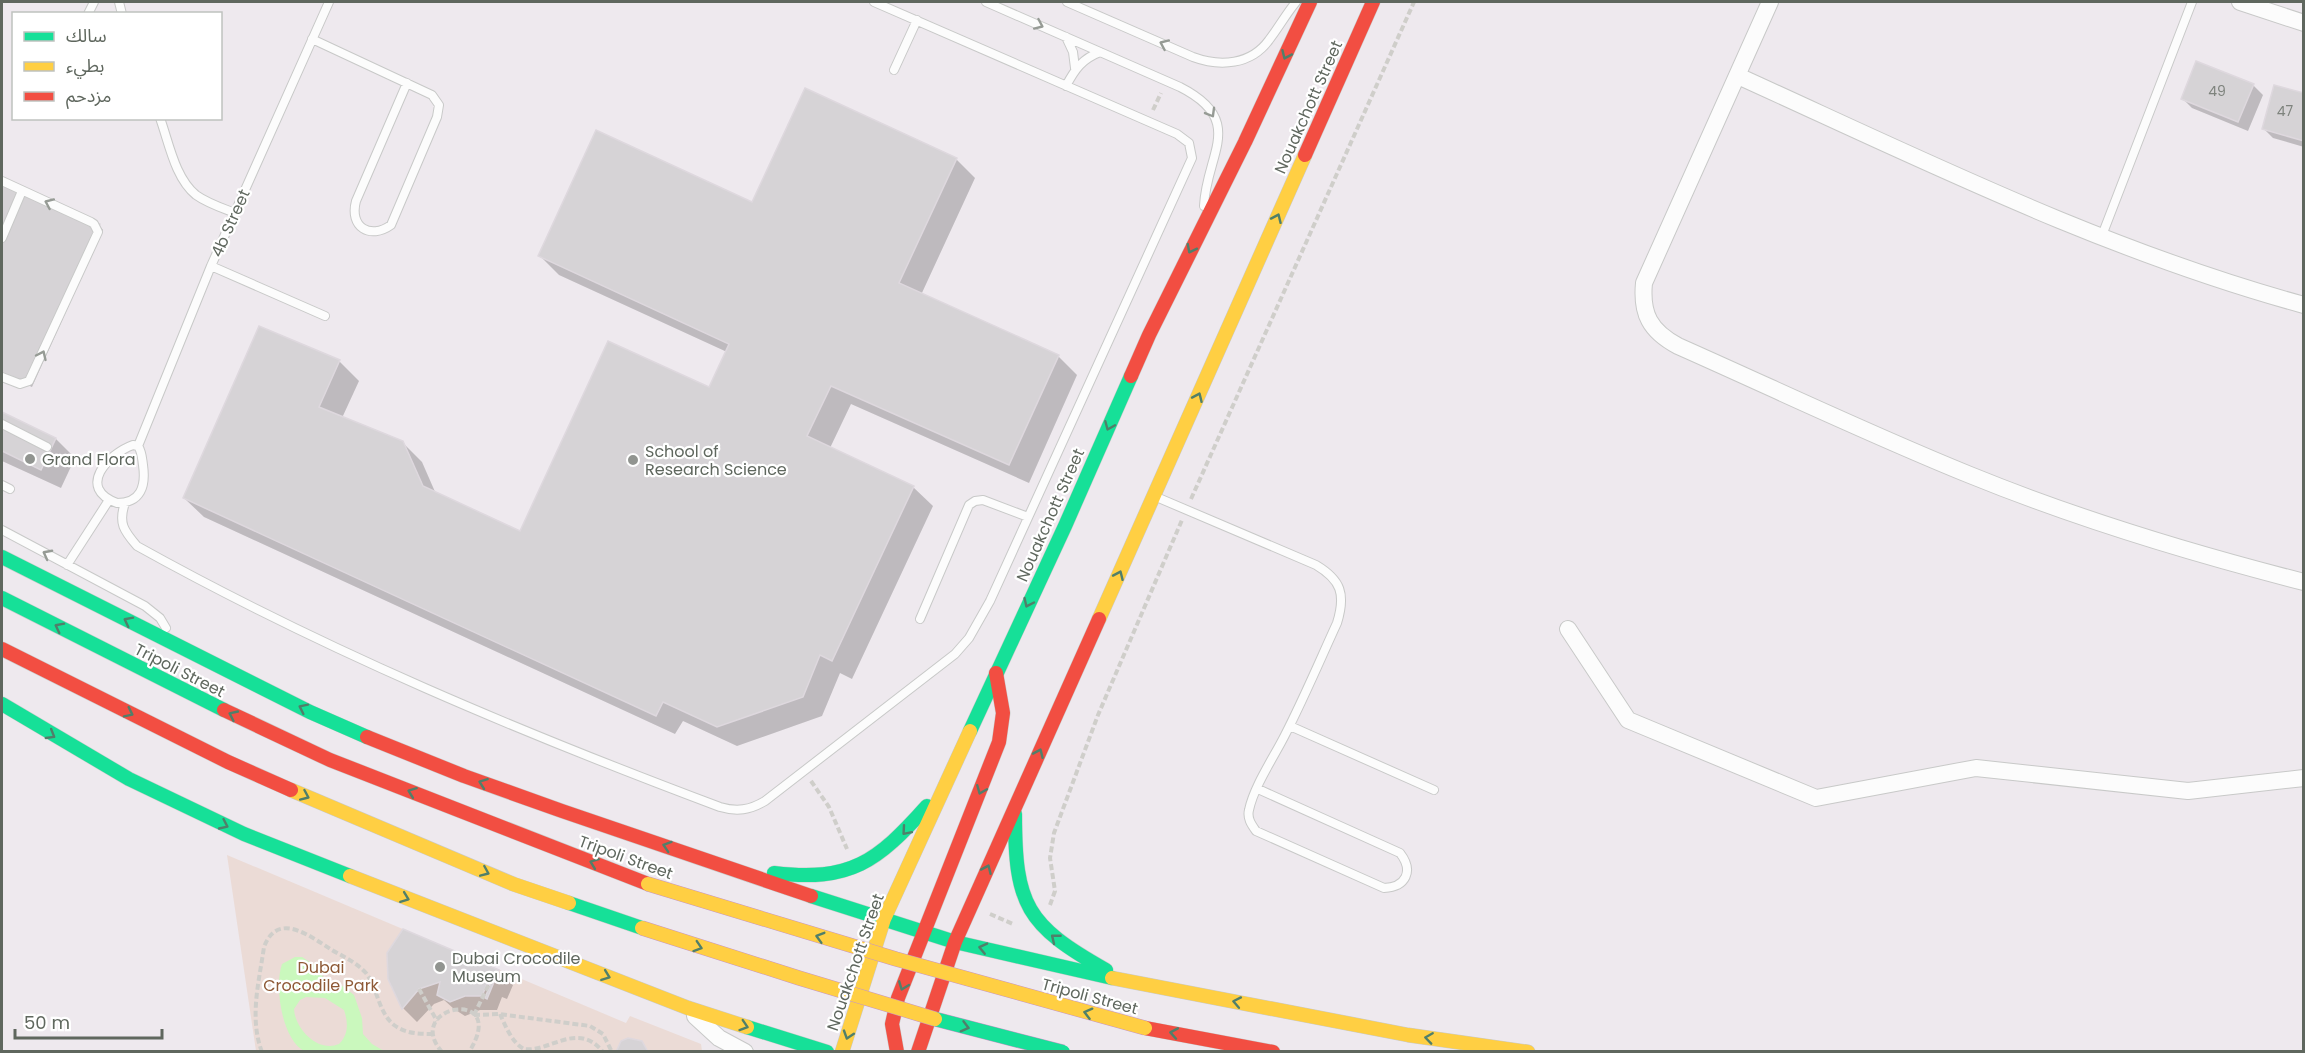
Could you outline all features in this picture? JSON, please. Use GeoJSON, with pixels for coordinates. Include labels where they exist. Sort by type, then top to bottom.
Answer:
{"type":"FeatureCollection","features":[{"type":"Feature","properties":{"kind":"main road","name":"Nouakchott Street"},"geometry":{"type":"LineString","coordinates":[[842,1052],[884,919],[1065,526],[1149,335],[1245,142],[1310,2]]}},
{"type":"Feature","properties":{"kind":"main road","name":"Nouakchott Street"},"geometry":{"type":"LineString","coordinates":[[918,1052],[955,942],[1373,2]]}},
{"type":"Feature","properties":{"kind":"main road"},"geometry":{"type":"LineString","coordinates":[[2,557],[310,712],[409,754],[562,811],[924,932],[955,942],[1122,980],[1408,1035],[1528,1052]]}},
{"type":"Feature","properties":{"kind":"main road","name":"Tripoli Street"},"geometry":{"type":"LineString","coordinates":[[2,598],[195,697],[330,760],[648,884],[783,927],[1020,995],[1145,1028],[1273,1052]]}},
{"type":"Feature","properties":{"kind":"main road"},"geometry":{"type":"LineString","coordinates":[[2,649],[228,762],[335,810],[513,884],[763,968],[886,1006],[1063,1052]]}},
{"type":"Feature","properties":{"kind":"main road"},"geometry":{"type":"LineString","coordinates":[[897,1052],[893,1031],[894,1011],[999,742],[1003,712],[996,673]]}},
{"type":"Feature","properties":{"kind":"main road"},"geometry":{"type":"LineString","coordinates":[[2,704],[120,774],[244,834],[688,1008],[827,1052]]}},
{"type":"Feature","properties":{"kind":"main road"},"geometry":{"type":"LineString","coordinates":[[723,865],[808,877],[838,874],[855,868],[885,851],[944,786]]}},
{"type":"Feature","properties":{"kind":"main road"},"geometry":{"type":"LineString","coordinates":[[1015,806],[1016,867],[1025,900],[1034,916],[1058,941],[1122,980]]}},
{"type":"Feature","properties":{"kind":"street"},"geometry":{"type":"LineString","coordinates":[[1770,2],[1644,283],[1642,298],[1645,314],[1653,328],[1664,339],[1971,475],[2139,536],[2304,582]]}},
{"type":"Feature","properties":{"kind":"street"},"geometry":{"type":"LineString","coordinates":[[2240,2],[2304,23]]}},
{"type":"Feature","properties":{"kind":"street"},"geometry":{"type":"LineString","coordinates":[[1738,76],[2101,238],[2175,266],[2304,305]]}},
{"type":"Feature","properties":{"kind":"street"},"geometry":{"type":"LineString","coordinates":[[1568,629],[1628,720],[1816,798],[1976,768],[2188,791],[2304,778]]}},
{"type":"Feature","properties":{"kind":"street"},"geometry":{"type":"LineString","coordinates":[[688,1008],[709,1031],[745,1052]]}},
{"type":"Feature","properties":{"kind":"lane","name":"4b Street"},"geometry":{"type":"LineString","coordinates":[[138,446],[211,266],[328,2]]}},
{"type":"Feature","properties":{"kind":"lane"},"geometry":{"type":"LineString","coordinates":[[125,503],[120,517],[126,533],[137,546],[301,631],[431,692],[574,752],[731,810],[755,807],[939,668],[969,638],[981,620],[1192,158],[1192,151],[1184,138],[874,2]]}},
{"type":"Feature","properties":{"kind":"lane"},"geometry":{"type":"LineString","coordinates":[[986,2],[1180,87],[1195,94],[1207,105],[1215,120],[1219,136],[1217,153],[1205,195],[1206,221]]}},
{"type":"Feature","properties":{"kind":"lane"},"geometry":{"type":"LineString","coordinates":[[1067,2],[1193,57],[1209,63],[1225,64],[1256,53],[1269,41],[1296,2]]}},
{"type":"Feature","properties":{"kind":"lane"},"geometry":{"type":"LineString","coordinates":[[2101,238],[2192,2]]}},
{"type":"Feature","properties":{"kind":"lane"},"geometry":{"type":"LineString","coordinates":[[894,70],[917,20]]}},
{"type":"Feature","properties":{"kind":"lane"},"geometry":{"type":"LineString","coordinates":[[1066,37],[1073,52],[1075,68]]}},
{"type":"Feature","properties":{"kind":"lane"},"geometry":{"type":"LineString","coordinates":[[312,39],[407,83],[432,95],[439,105],[439,111],[391,225],[384,230],[367,231],[355,219],[353,210],[407,83]]}},
{"type":"Feature","properties":{"kind":"lane"},"geometry":{"type":"LineString","coordinates":[[1066,86],[1075,68],[1087,58],[1100,52]]}},
{"type":"Feature","properties":{"kind":"lane"},"geometry":{"type":"LineString","coordinates":[[161,120],[178,168],[189,189],[198,196],[235,213]]}},
{"type":"Feature","properties":{"kind":"lane"},"geometry":{"type":"LineString","coordinates":[[2,181],[91,222],[98,232],[30,381],[20,384],[2,376]]}},
{"type":"Feature","properties":{"kind":"lane"},"geometry":{"type":"LineString","coordinates":[[2,238],[22,190]]}},
{"type":"Feature","properties":{"kind":"lane"},"geometry":{"type":"LineString","coordinates":[[211,266],[325,316]]}},
{"type":"Feature","properties":{"kind":"lane"},"geometry":{"type":"LineString","coordinates":[[2,424],[47,447]]}},
{"type":"Feature","properties":{"kind":"lane"},"geometry":{"type":"LineString","coordinates":[[138,446],[144,473],[143,488],[133,500],[125,503],[109,500],[98,487],[99,471],[104,464],[128,447],[138,446]]}},
{"type":"Feature","properties":{"kind":"lane"},"geometry":{"type":"LineString","coordinates":[[1154,496],[1316,565],[1330,573],[1340,588],[1343,606],[1337,623],[1290,726],[1258,789],[1248,812],[1250,822],[1256,831],[1384,888],[1395,888],[1403,881],[1407,872],[1407,861],[1400,853],[1258,789]]}},
{"type":"Feature","properties":{"kind":"lane"},"geometry":{"type":"LineString","coordinates":[[67,565],[109,500]]}},
{"type":"Feature","properties":{"kind":"lane"},"geometry":{"type":"LineString","coordinates":[[920,619],[969,505],[983,500],[1028,517]]}},
{"type":"Feature","properties":{"kind":"lane"},"geometry":{"type":"LineString","coordinates":[[2,530],[153,612],[177,646]]}},
{"type":"Feature","properties":{"kind":"lane"},"geometry":{"type":"LineString","coordinates":[[1290,726],[1434,790]]}},
{"type":"Feature","properties":{"kind":"path"},"geometry":{"type":"LineString","coordinates":[[1034,916],[1050,905],[1054,898],[1050,858],[1054,833],[1098,716],[1186,510],[1414,2]]}},
{"type":"Feature","properties":{"kind":"path"},"geometry":{"type":"LineString","coordinates":[[804,771],[829,807],[855,868]]}},
{"type":"Feature","properties":{"kind":"path"},"geometry":{"type":"LineString","coordinates":[[262,1052],[255,1018],[264,947],[276,931],[289,928],[302,931],[358,966],[372,982],[382,1009],[394,1024],[411,1033],[434,1034]]}},
{"type":"Feature","properties":{"kind":"path"},"geometry":{"type":"LineString","coordinates":[[469,1052],[478,1030],[474,1015],[489,984]]}},
{"type":"Feature","properties":{"kind":"path"},"geometry":{"type":"LineString","coordinates":[[419,989],[437,1021]]}},
{"type":"Feature","properties":{"kind":"path"},"geometry":{"type":"LineString","coordinates":[[442,1052],[434,1034],[437,1021],[441,1015],[453,1009],[465,1009],[474,1015],[500,1014],[590,1026],[603,1034],[612,1049],[604,1052],[595,1044],[581,1039],[538,1050],[524,1049],[515,1042],[500,1014]]}},
{"type":"Feature","properties":{"kind":"green space","name":"Dubai Crocodile Park"},"geometry":{"type":"Polygon","coordinates":[[[227,855],[626,1023],[630,1016],[701,1044],[702,1051],[256,1051],[227,855]]]}},
{"type":"Feature","properties":{"kind":"shaded area"},"geometry":{"type":"Polygon","coordinates":[[[295,957],[302,957],[319,968],[322,976],[354,995],[362,1018],[363,1034],[372,1044],[384,1051],[304,1051],[296,1045],[290,1036],[282,1012],[279,986],[282,964],[295,957]],[[306,997],[300,1000],[294,1009],[295,1017],[309,1037],[323,1045],[331,1046],[339,1044],[345,1036],[346,1019],[344,1010],[325,998],[306,997]]]}},
{"type":"Feature","properties":{"kind":"building"},"geometry":{"type":"Polygon","coordinates":[[[2196,61],[2254,84],[2238,122],[2181,99],[2196,61]]]}},
{"type":"Feature","properties":{"kind":"building"},"geometry":{"type":"Polygon","coordinates":[[[2274,85],[2304,93],[2304,141],[2262,129],[2274,85]]]}},
{"type":"Feature","properties":{"kind":"building"},"geometry":{"type":"Polygon","coordinates":[[[805,88],[957,158],[899,283],[1059,355],[1009,465],[831,386],[807,436],[914,486],[832,661],[820,655],[803,697],[717,727],[663,702],[656,716],[183,498],[259,326],[340,360],[319,407],[403,441],[423,486],[520,531],[608,341],[709,387],[729,344],[538,256],[596,130],[752,202],[805,88]]]}},
{"type":"Feature","properties":{"kind":"building"},"geometry":{"type":"Polygon","coordinates":[[[2,180],[100,224],[27,383],[2,372],[2,180]]]}},
{"type":"Feature","properties":{"kind":"building"},"geometry":{"type":"Polygon","coordinates":[[[2,412],[56,438],[41,470],[2,451],[2,412]]]}},
{"type":"Feature","properties":{"kind":"building","name":"Dubai Crocodile Museum"},"geometry":{"type":"Polygon","coordinates":[[[403,929],[499,970],[487,999],[485,998],[490,985],[487,984],[482,996],[465,996],[450,1002],[437,995],[440,982],[419,989],[402,1009],[388,979],[387,953],[403,929]]]}},
{"type":"Feature","properties":{"kind":"building"},"geometry":{"type":"Polygon","coordinates":[[[628,1038],[642,1041],[648,1052],[616,1052],[621,1041],[628,1038]]]}},
{"type":"Feature","properties":{"kind":"traffic: fast"},"geometry":{"type":"LineString","coordinates":[[970,731],[1065,526],[1131,376]]}},
{"type":"Feature","properties":{"kind":"traffic: fast"},"geometry":{"type":"LineString","coordinates":[[2,557],[310,712],[367,737]]}},
{"type":"Feature","properties":{"kind":"traffic: fast"},"geometry":{"type":"LineString","coordinates":[[2,598],[224,710]]}},
{"type":"Feature","properties":{"kind":"traffic: fast"},"geometry":{"type":"LineString","coordinates":[[2,704],[129,779],[244,834],[350,876]]}},
{"type":"Feature","properties":{"kind":"traffic: fast"},"geometry":{"type":"LineString","coordinates":[[774,873],[823,874],[843,871],[861,864],[893,841],[927,806]]}},
{"type":"Feature","properties":{"kind":"traffic: fast"},"geometry":{"type":"LineString","coordinates":[[1015,814],[1018,870],[1030,909],[1042,925],[1058,939],[1106,970]]}},
{"type":"Feature","properties":{"kind":"traffic: fast"},"geometry":{"type":"LineString","coordinates":[[811,896],[955,942],[1112,978]]}},
{"type":"Feature","properties":{"kind":"traffic: fast"},"geometry":{"type":"LineString","coordinates":[[569,903],[642,928]]}},
{"type":"Feature","properties":{"kind":"traffic: fast"},"geometry":{"type":"LineString","coordinates":[[935,1019],[1063,1052]]}},
{"type":"Feature","properties":{"kind":"traffic: fast"},"geometry":{"type":"LineString","coordinates":[[747,1027],[827,1052]]}},
{"type":"Feature","properties":{"kind":"traffic: slow"},"geometry":{"type":"LineString","coordinates":[[1099,619],[1305,155]]}},
{"type":"Feature","properties":{"kind":"traffic: slow"},"geometry":{"type":"LineString","coordinates":[[842,1052],[884,919],[970,731]]}},
{"type":"Feature","properties":{"kind":"traffic: slow"},"geometry":{"type":"LineString","coordinates":[[291,790],[513,884],[569,903]]}},
{"type":"Feature","properties":{"kind":"traffic: slow"},"geometry":{"type":"LineString","coordinates":[[350,876],[688,1008],[747,1027]]}},
{"type":"Feature","properties":{"kind":"traffic: slow"},"geometry":{"type":"LineString","coordinates":[[648,884],[896,959],[1145,1028]]}},
{"type":"Feature","properties":{"kind":"traffic: slow"},"geometry":{"type":"LineString","coordinates":[[642,928],[935,1019]]}},
{"type":"Feature","properties":{"kind":"traffic: slow"},"geometry":{"type":"LineString","coordinates":[[1112,978],[1408,1035],[1528,1052]]}},
{"type":"Feature","properties":{"kind":"traffic: jam"},"geometry":{"type":"LineString","coordinates":[[1131,376],[1245,142],[1310,2]]}},
{"type":"Feature","properties":{"kind":"traffic: jam"},"geometry":{"type":"LineString","coordinates":[[1305,155],[1373,2]]}},
{"type":"Feature","properties":{"kind":"traffic: jam"},"geometry":{"type":"LineString","coordinates":[[918,1052],[955,942],[1099,619]]}},
{"type":"Feature","properties":{"kind":"traffic: jam"},"geometry":{"type":"LineString","coordinates":[[2,649],[228,762],[291,790]]}},
{"type":"Feature","properties":{"kind":"traffic: jam"},"geometry":{"type":"LineString","coordinates":[[897,1052],[892,1024],[898,998],[999,742],[1003,713],[996,673]]}},
{"type":"Feature","properties":{"kind":"traffic: jam"},"geometry":{"type":"LineString","coordinates":[[224,710],[330,760],[648,884]]}},
{"type":"Feature","properties":{"kind":"traffic: jam"},"geometry":{"type":"LineString","coordinates":[[367,737],[464,776],[811,896]]}},
{"type":"Feature","properties":{"kind":"traffic: jam"},"geometry":{"type":"LineString","coordinates":[[1145,1028],[1273,1052]]}},
{"type":"Feature","properties":{"kind":"place","name":"Grand Flora"},"geometry":{"type":"Point","coordinates":[30,459]}},
{"type":"Feature","properties":{"kind":"place","name":"School of Research Science"},"geometry":{"type":"Point","coordinates":[633,460]}},
{"type":"Feature","properties":{"kind":"place","name":"Dubai Crocodile Museum"},"geometry":{"type":"Point","coordinates":[440,967]}}]}
